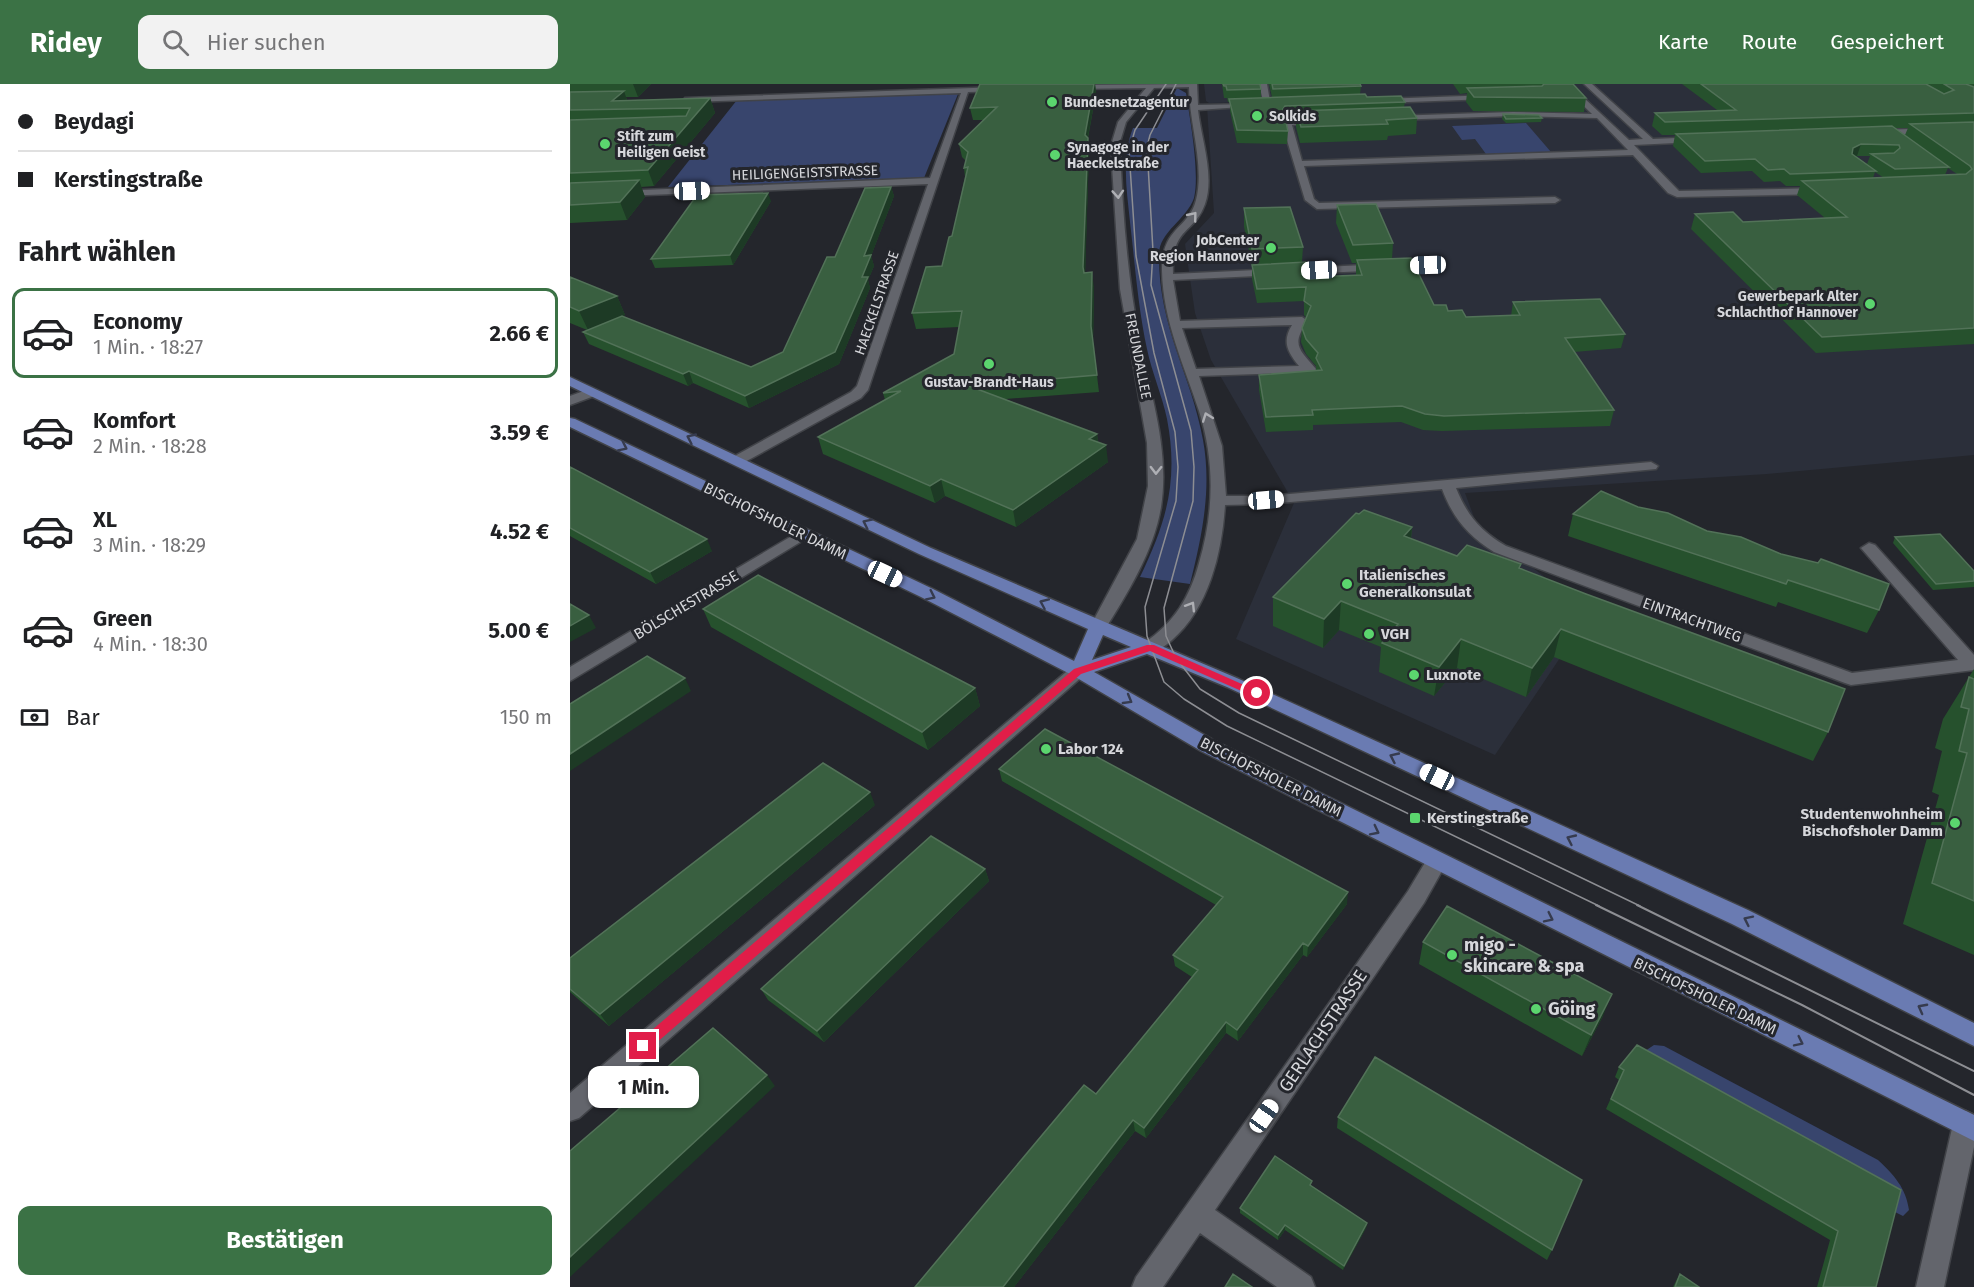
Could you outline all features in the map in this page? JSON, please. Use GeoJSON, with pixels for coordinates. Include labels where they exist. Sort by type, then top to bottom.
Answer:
{"type":"FeatureCollection","features":[{"type":"Feature","properties":{"kind":"main road"},"geometry":{"type":"LineString","coordinates":[[570,381],[925,551],[1098,627],[1233,682],[1740,917],[1974,1035]]}},
{"type":"Feature","properties":{"kind":"main road","name":"BISCHOFSHOLER DAMM"},"geometry":{"type":"LineString","coordinates":[[570,422],[927,593],[1078,671],[1208,746],[1436,862],[1970,1126]]}},
{"type":"Feature","properties":{"kind":"main road"},"geometry":{"type":"LineString","coordinates":[[1078,671],[1098,627]]}},
{"type":"Feature","properties":{"kind":"main road"},"geometry":{"type":"LineString","coordinates":[[1078,671],[1150,647]]}},
{"type":"Feature","properties":{"kind":"street"},"geometry":{"type":"LineString","coordinates":[[794,97],[803,84]]}},
{"type":"Feature","properties":{"kind":"street"},"geometry":{"type":"LineString","coordinates":[[1064,87],[1193,84],[1202,196],[1200,207],[1174,237],[1168,248],[1169,295],[1191,373],[1211,429],[1217,460],[1219,501],[1213,544],[1198,594],[1181,621],[1150,647]]}},
{"type":"Feature","properties":{"kind":"street"},"geometry":{"type":"LineString","coordinates":[[1263,84],[1268,105]]}},
{"type":"Feature","properties":{"kind":"street"},"geometry":{"type":"LineString","coordinates":[[1565,84],[1627,143],[1671,191],[1682,195],[1838,190]]}},
{"type":"Feature","properties":{"kind":"street"},"geometry":{"type":"LineString","coordinates":[[1588,84],[1650,141]]}},
{"type":"Feature","properties":{"kind":"street","name":"FREUNDALLEE"},"geometry":{"type":"LineString","coordinates":[[1098,627],[1140,551],[1154,506],[1156,466],[1152,424],[1133,338],[1123,267],[1116,164],[1116,142],[1122,122],[1153,85]]}},
{"type":"Feature","properties":{"kind":"street"},"geometry":{"type":"LineString","coordinates":[[676,100],[1009,89]]}},
{"type":"Feature","properties":{"kind":"street","name":"HAECKELSTRASSE"},"geometry":{"type":"LineString","coordinates":[[738,460],[856,395],[863,387],[965,91]]}},
{"type":"Feature","properties":{"kind":"street"},"geometry":{"type":"LineString","coordinates":[[1370,101],[1497,97]]}},
{"type":"Feature","properties":{"kind":"street"},"geometry":{"type":"LineString","coordinates":[[1194,108],[1279,105]]}},
{"type":"Feature","properties":{"kind":"street"},"geometry":{"type":"LineString","coordinates":[[1381,118],[1513,114],[1597,116]]}},
{"type":"Feature","properties":{"kind":"street"},"geometry":{"type":"LineString","coordinates":[[1333,120],[1288,123],[1310,200],[1317,206],[1555,200]]}},
{"type":"Feature","properties":{"kind":"street"},"geometry":{"type":"LineString","coordinates":[[1867,134],[1974,130]]}},
{"type":"Feature","properties":{"kind":"street"},"geometry":{"type":"LineString","coordinates":[[1890,133],[1907,145]]}},
{"type":"Feature","properties":{"kind":"street"},"geometry":{"type":"LineString","coordinates":[[1627,143],[1707,139]]}},
{"type":"Feature","properties":{"kind":"street"},"geometry":{"type":"LineString","coordinates":[[1298,164],[1635,152]]}},
{"type":"Feature","properties":{"kind":"street","name":"HEILIGENGEISTSTRASSE"},"geometry":{"type":"LineString","coordinates":[[610,194],[934,181]]}},
{"type":"Feature","properties":{"kind":"street"},"geometry":{"type":"LineString","coordinates":[[1168,277],[1428,265]]}},
{"type":"Feature","properties":{"kind":"street"},"geometry":{"type":"LineString","coordinates":[[1176,325],[1302,321],[1293,332],[1291,344],[1299,359],[1310,369],[1191,373]]}},
{"type":"Feature","properties":{"kind":"street"},"geometry":{"type":"LineString","coordinates":[[570,401],[592,392]]}},
{"type":"Feature","properties":{"kind":"street"},"geometry":{"type":"LineString","coordinates":[[1219,501],[1266,500],[1651,466]]}},
{"type":"Feature","properties":{"kind":"street","name":"EINTRACHTWEG"},"geometry":{"type":"LineString","coordinates":[[1447,484],[1456,511],[1466,526],[1500,549],[1851,679],[1973,664]]}},
{"type":"Feature","properties":{"kind":"street","name":"BÖLSCHESTRASSE"},"geometry":{"type":"LineString","coordinates":[[570,675],[802,535]]}},
{"type":"Feature","properties":{"kind":"street"},"geometry":{"type":"LineString","coordinates":[[1869,548],[1973,664]]}},
{"type":"Feature","properties":{"kind":"street"},"geometry":{"type":"LineString","coordinates":[[570,1109],[1078,671]]}},
{"type":"Feature","properties":{"kind":"street","name":"GERLACHSTRASSE"},"geometry":{"type":"LineString","coordinates":[[1146,1287],[1416,897],[1436,862]]}},
{"type":"Feature","properties":{"kind":"street"},"geometry":{"type":"LineString","coordinates":[[1930,1287],[1970,1126]]}},
{"type":"Feature","properties":{"kind":"street"},"geometry":{"type":"LineString","coordinates":[[1197,1214],[1301,1287]]}},
{"type":"Feature","properties":{"kind":"shaded area"},"geometry":{"type":"Polygon","coordinates":[[[1204,84],[1974,84],[1974,455],[1767,474],[1465,493],[1477,525],[1486,535],[1504,545],[1590,613],[1495,755],[1236,639],[1294,503],[1211,360],[1195,313],[1185,244],[1214,213],[1207,106],[1267,102],[1209,103],[1206,101],[1204,84]]]}},
{"type":"Feature","properties":{"kind":"shaded area"},"geometry":{"type":"Polygon","coordinates":[[[1177,88],[1186,93],[1194,146],[1196,187],[1190,206],[1163,239],[1159,254],[1160,280],[1169,327],[1198,416],[1206,458],[1204,512],[1190,584],[1140,577],[1163,520],[1171,482],[1172,462],[1167,419],[1149,358],[1141,317],[1126,187],[1127,151],[1133,128],[1157,128],[1177,88]]]}},
{"type":"Feature","properties":{"kind":"shaded area"},"geometry":{"type":"Polygon","coordinates":[[[958,94],[924,178],[668,187],[737,100],[958,94]]]}},
{"type":"Feature","properties":{"kind":"shaded area"},"geometry":{"type":"Polygon","coordinates":[[[1526,123],[1551,152],[1486,154],[1475,139],[1462,140],[1452,126],[1526,123]]]}},
{"type":"Feature","properties":{"kind":"shaded area"},"geometry":{"type":"Polygon","coordinates":[[[1654,1045],[1664,1046],[1878,1160],[1898,1182],[1909,1210],[1903,1216],[1889,1209],[1645,1051],[1654,1045]]]}},
{"type":"Feature","properties":{"kind":"building"},"geometry":{"type":"Polygon","coordinates":[[[980,84],[1094,84],[1085,135],[1088,138],[1083,267],[1084,273],[1092,272],[1091,326],[1097,375],[969,386],[1097,434],[1089,439],[1106,445],[1013,510],[941,479],[930,486],[818,437],[901,391],[883,393],[954,354],[962,311],[912,313],[926,267],[942,266],[949,237],[952,236],[968,167],[964,168],[968,152],[959,144],[997,107],[970,108],[980,84]]]}},
{"type":"Feature","properties":{"kind":"building"},"geometry":{"type":"Polygon","coordinates":[[[1223,84],[1260,84],[1261,89],[1227,90],[1223,84]]]}},
{"type":"Feature","properties":{"kind":"building"},"geometry":{"type":"Polygon","coordinates":[[[1272,84],[1360,84],[1361,86],[1273,89],[1272,84]]]}},
{"type":"Feature","properties":{"kind":"building"},"geometry":{"type":"Polygon","coordinates":[[[1544,84],[1573,84],[1586,98],[1474,97],[1467,88],[1542,86],[1544,84]]]}},
{"type":"Feature","properties":{"kind":"building"},"geometry":{"type":"Polygon","coordinates":[[[1701,84],[1926,84],[1944,94],[1954,90],[1944,84],[1966,84],[1974,87],[1974,113],[1665,122],[1655,113],[1736,110],[1701,84]]]}},
{"type":"Feature","properties":{"kind":"building"},"geometry":{"type":"Polygon","coordinates":[[[624,91],[612,101],[710,98],[648,170],[570,173],[570,120],[686,116],[690,108],[570,110],[570,92],[624,91]]]}},
{"type":"Feature","properties":{"kind":"building"},"geometry":{"type":"Polygon","coordinates":[[[1365,94],[1367,97],[1401,96],[1405,102],[1285,106],[1283,109],[1288,131],[1237,130],[1229,99],[1365,94]]]}},
{"type":"Feature","properties":{"kind":"building"},"geometry":{"type":"Polygon","coordinates":[[[1410,107],[1417,118],[1386,120],[1388,124],[1301,127],[1296,111],[1410,107]]]}},
{"type":"Feature","properties":{"kind":"building"},"geometry":{"type":"Polygon","coordinates":[[[1503,114],[1539,115],[1542,118],[1506,119],[1503,114]]]}},
{"type":"Feature","properties":{"kind":"building","name":"Gewerbepark Alter Schlachthof Hannover"},"geometry":{"type":"Polygon","coordinates":[[[1974,122],[1974,328],[1822,337],[1695,214],[1733,212],[1743,222],[1847,217],[1802,181],[1966,174],[1972,169],[1970,166],[1910,124],[1974,122]]]}},
{"type":"Feature","properties":{"kind":"building"},"geometry":{"type":"Polygon","coordinates":[[[1892,126],[1949,167],[1895,169],[1871,154],[1894,153],[1900,148],[1899,145],[1861,144],[1853,148],[1852,154],[1876,171],[1790,174],[1784,169],[1768,170],[1755,159],[1705,161],[1676,134],[1892,126]]]}},
{"type":"Feature","properties":{"kind":"building"},"geometry":{"type":"Polygon","coordinates":[[[639,180],[620,202],[570,205],[570,183],[639,180]]]}},
{"type":"Feature","properties":{"kind":"building"},"geometry":{"type":"Polygon","coordinates":[[[891,187],[864,256],[871,255],[862,277],[868,277],[835,352],[745,396],[689,371],[683,374],[583,332],[622,316],[751,367],[783,352],[827,257],[835,257],[865,188],[891,187]]]}},
{"type":"Feature","properties":{"kind":"building"},"geometry":{"type":"Polygon","coordinates":[[[768,193],[730,255],[651,259],[697,195],[768,193]]]}},
{"type":"Feature","properties":{"kind":"building"},"geometry":{"type":"Polygon","coordinates":[[[1376,204],[1393,243],[1353,245],[1337,205],[1376,204]]]}},
{"type":"Feature","properties":{"kind":"building"},"geometry":{"type":"Polygon","coordinates":[[[1290,207],[1303,247],[1252,249],[1244,208],[1290,207]]]}},
{"type":"Feature","properties":{"kind":"building"},"geometry":{"type":"Polygon","coordinates":[[[1411,258],[1434,305],[1446,305],[1448,311],[1462,310],[1466,317],[1520,315],[1513,302],[1600,299],[1625,334],[1565,338],[1614,410],[1444,416],[1425,414],[1402,406],[1312,410],[1313,415],[1266,417],[1259,375],[1322,370],[1316,358],[1318,353],[1306,339],[1302,328],[1311,306],[1304,301],[1306,287],[1257,289],[1252,265],[1306,262],[1310,277],[1362,275],[1357,260],[1411,258]]]}},
{"type":"Feature","properties":{"kind":"building"},"geometry":{"type":"Polygon","coordinates":[[[570,277],[617,296],[579,311],[570,307],[570,277]]]}},
{"type":"Feature","properties":{"kind":"building"},"geometry":{"type":"Polygon","coordinates":[[[570,467],[707,539],[650,572],[570,528],[570,467]]]}},
{"type":"Feature","properties":{"kind":"building"},"geometry":{"type":"Polygon","coordinates":[[[1601,491],[1638,507],[1668,513],[1707,531],[1741,537],[1781,554],[1818,563],[1821,559],[1889,584],[1879,610],[1788,580],[1786,584],[1573,514],[1601,491]]]}},
{"type":"Feature","properties":{"kind":"building"},"geometry":{"type":"Polygon","coordinates":[[[1364,510],[1412,527],[1404,536],[1457,556],[1467,545],[1521,564],[1519,568],[1586,594],[1845,689],[1828,732],[1561,629],[1532,668],[1461,639],[1439,667],[1382,643],[1398,624],[1341,601],[1324,619],[1273,597],[1356,513],[1359,514],[1364,510]]]}},
{"type":"Feature","properties":{"kind":"building"},"geometry":{"type":"Polygon","coordinates":[[[1940,534],[1974,571],[1974,581],[1936,584],[1895,537],[1940,534]]]}},
{"type":"Feature","properties":{"kind":"building"},"geometry":{"type":"Polygon","coordinates":[[[758,575],[975,688],[922,732],[703,609],[758,575]]]}},
{"type":"Feature","properties":{"kind":"building"},"geometry":{"type":"Polygon","coordinates":[[[570,604],[589,615],[570,626],[570,604]]]}},
{"type":"Feature","properties":{"kind":"building"},"geometry":{"type":"Polygon","coordinates":[[[647,656],[685,678],[570,754],[570,704],[647,656]]]}},
{"type":"Feature","properties":{"kind":"building"},"geometry":{"type":"Polygon","coordinates":[[[1969,677],[1974,679],[1974,901],[1932,883],[1967,753],[1959,751],[1969,709],[1961,707],[1969,677]]]}},
{"type":"Feature","properties":{"kind":"building"},"geometry":{"type":"Polygon","coordinates":[[[1045,729],[1348,892],[1308,946],[1303,943],[1237,1030],[1226,1022],[1144,1128],[1133,1120],[1003,1287],[915,1287],[1084,1085],[1096,1094],[1198,970],[1173,955],[1223,897],[999,769],[1045,729]]]}},
{"type":"Feature","properties":{"kind":"building"},"geometry":{"type":"Polygon","coordinates":[[[823,763],[870,792],[600,1014],[570,989],[570,958],[823,763]]]}},
{"type":"Feature","properties":{"kind":"building"},"geometry":{"type":"Polygon","coordinates":[[[931,836],[985,869],[817,1031],[761,989],[931,836]]]}},
{"type":"Feature","properties":{"kind":"building"},"geometry":{"type":"Polygon","coordinates":[[[1447,906],[1612,994],[1591,1035],[1423,942],[1447,906]]]}},
{"type":"Feature","properties":{"kind":"building"},"geometry":{"type":"Polygon","coordinates":[[[713,1028],[767,1075],[570,1257],[570,1151],[713,1028]]]}},
{"type":"Feature","properties":{"kind":"building"},"geometry":{"type":"Polygon","coordinates":[[[1637,1045],[1901,1190],[1876,1287],[1823,1287],[1838,1231],[1611,1099],[1624,1070],[1619,1067],[1637,1045]]]}},
{"type":"Feature","properties":{"kind":"building"},"geometry":{"type":"Polygon","coordinates":[[[1375,1057],[1582,1180],[1552,1250],[1338,1117],[1375,1057]]]}},
{"type":"Feature","properties":{"kind":"building"},"geometry":{"type":"Polygon","coordinates":[[[1275,1156],[1312,1181],[1310,1185],[1367,1223],[1344,1266],[1285,1225],[1278,1235],[1240,1208],[1275,1156]]]}},
{"type":"Feature","properties":{"kind":"building"},"geometry":{"type":"Polygon","coordinates":[[[1233,1274],[1252,1287],[1225,1287],[1233,1274]]]}},
{"type":"Feature","properties":{"kind":"building"},"geometry":{"type":"Polygon","coordinates":[[[1680,1274],[1699,1287],[1675,1287],[1680,1274]]]}},
{"type":"Feature","properties":{"kind":"tram line"},"geometry":{"type":"LineString","coordinates":[[1166,84],[1135,130],[1129,151],[1136,256],[1154,353],[1175,432],[1178,467],[1176,501],[1145,607],[1147,636],[1164,682],[1184,699],[1227,726],[1599,906]]}},
{"type":"Feature","properties":{"kind":"tram line"},"geometry":{"type":"LineString","coordinates":[[1176,84],[1150,135],[1147,147],[1153,251],[1151,285],[1191,431],[1194,467],[1193,501],[1164,608],[1166,636],[1176,658],[1200,689],[1239,713],[1640,906]]}},
{"type":"Feature","properties":{"kind":"tram line"},"geometry":{"type":"LineString","coordinates":[[1596,905],[1802,1005],[1974,1095]]}},
{"type":"Feature","properties":{"kind":"tram line"},"geometry":{"type":"LineString","coordinates":[[1637,905],[1974,1071]]}},
{"type":"Feature","properties":{"kind":"place","name":"Bundesnetzagentur"},"geometry":{"type":"Point","coordinates":[1052,102]}},
{"type":"Feature","properties":{"kind":"place","name":"Solkids"},"geometry":{"type":"Point","coordinates":[1257,116]}},
{"type":"Feature","properties":{"kind":"place","name":"Stift zum Heiligen Geist"},"geometry":{"type":"Point","coordinates":[605,144]}},
{"type":"Feature","properties":{"kind":"place","name":"Synagoge in der Haeckelstraße"},"geometry":{"type":"Point","coordinates":[1055,155]}},
{"type":"Feature","properties":{"kind":"place","name":"JobCenter Region Hannover"},"geometry":{"type":"Point","coordinates":[1271,248]}},
{"type":"Feature","properties":{"kind":"place","name":"Gewerbepark Alter Schlachthof Hannover"},"geometry":{"type":"Point","coordinates":[1870,304]}},
{"type":"Feature","properties":{"kind":"place","name":"Gustav-Brandt-Haus"},"geometry":{"type":"Point","coordinates":[989,364]}},
{"type":"Feature","properties":{"kind":"place","name":"Italienisches Generalkonsulat"},"geometry":{"type":"Point","coordinates":[1347,584]}},
{"type":"Feature","properties":{"kind":"place","name":"VGH"},"geometry":{"type":"Point","coordinates":[1369,634]}},
{"type":"Feature","properties":{"kind":"place","name":"Luxnote"},"geometry":{"type":"Point","coordinates":[1414,675]}},
{"type":"Feature","properties":{"kind":"place","name":"Labor 124"},"geometry":{"type":"Point","coordinates":[1046,749]}},
{"type":"Feature","properties":{"kind":"place","name":"Kerstingstraße"},"geometry":{"type":"Point","coordinates":[1415,818]}},
{"type":"Feature","properties":{"kind":"place","name":"Studentenwohnheim Bischofsholer Damm"},"geometry":{"type":"Point","coordinates":[1955,823]}},
{"type":"Feature","properties":{"kind":"place","name":"migo - skincare & spa"},"geometry":{"type":"Point","coordinates":[1452,955]}},
{"type":"Feature","properties":{"kind":"place","name":"Göing"},"geometry":{"type":"Point","coordinates":[1536,1009]}},
{"type":"Feature","properties":{"kind":"route"},"geometry":{"type":"LineString","coordinates":[[643,1046],[1078,671],[1150,647],[1257,693]]}}]}
